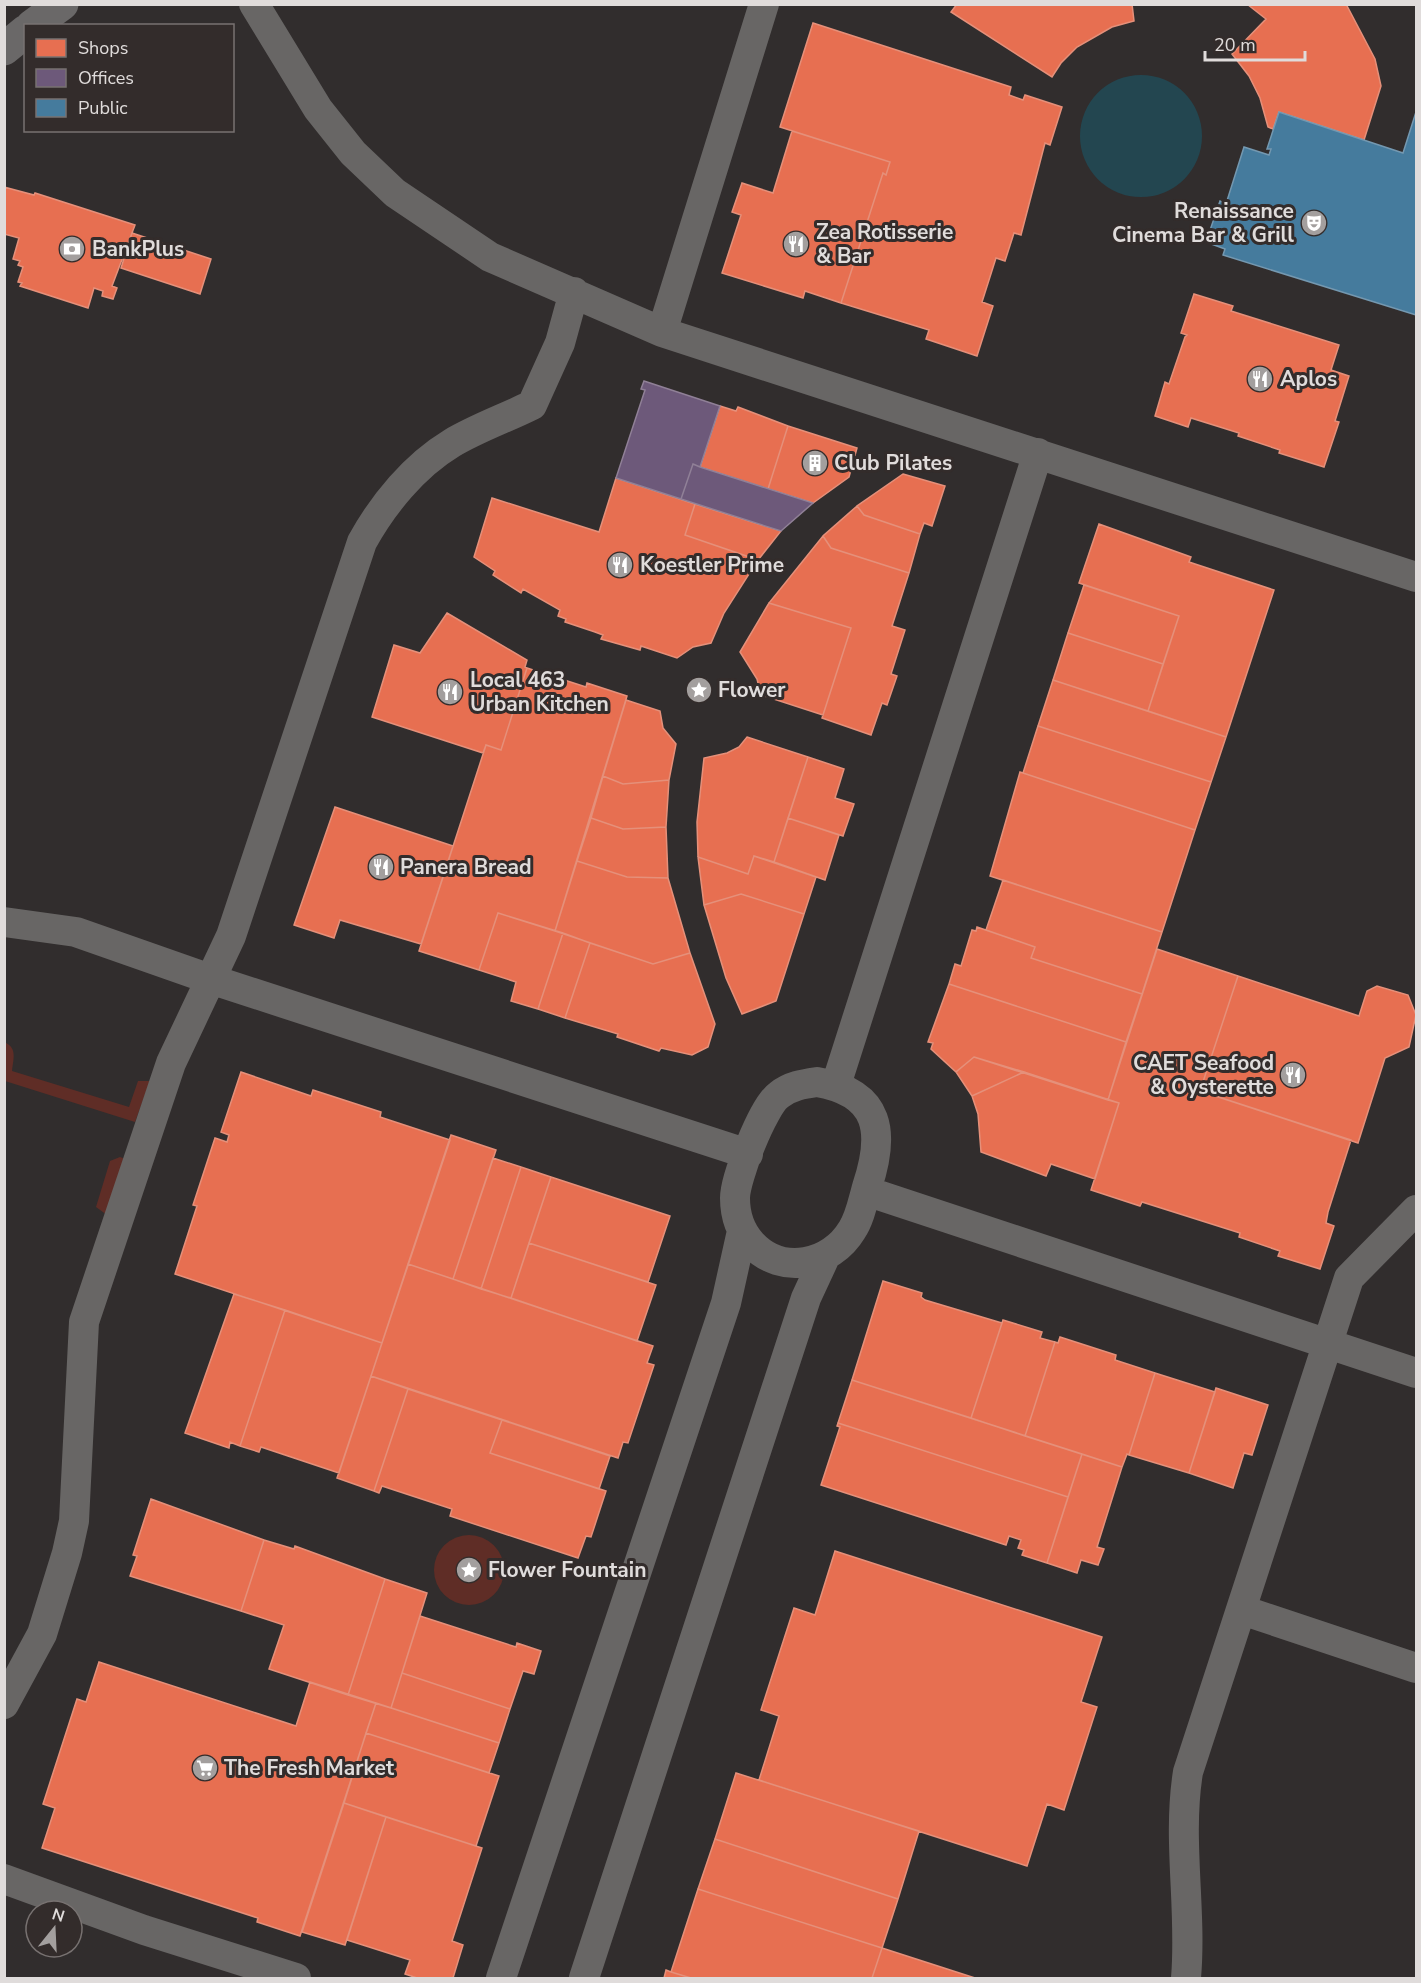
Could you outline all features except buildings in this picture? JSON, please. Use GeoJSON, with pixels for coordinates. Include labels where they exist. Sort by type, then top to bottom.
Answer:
{"type":"FeatureCollection","features":[{"type":"Feature","properties":{"kind":"street"},"geometry":{"type":"LineString","coordinates":[[35,24],[62,4]]}},
{"type":"Feature","properties":{"kind":"street"},"geometry":{"type":"LineString","coordinates":[[254,4],[318,109],[353,153],[395,193],[490,257],[662,332],[1416,577]]}},
{"type":"Feature","properties":{"kind":"street"},"geometry":{"type":"LineString","coordinates":[[662,332],[764,4]]}},
{"type":"Feature","properties":{"kind":"street"},"geometry":{"type":"LineString","coordinates":[[4,49],[24,33]]}},
{"type":"Feature","properties":{"kind":"street"},"geometry":{"type":"LineString","coordinates":[[4,1704],[42,1634],[67,1553],[74,1521],[84,1322],[171,1063],[231,936],[249,886],[362,542],[379,512],[412,476],[451,444],[532,405],[560,343],[573,292]]}},
{"type":"Feature","properties":{"kind":"street"},"geometry":{"type":"LineString","coordinates":[[836,1085],[1038,453]]}},
{"type":"Feature","properties":{"kind":"street"},"geometry":{"type":"LineString","coordinates":[[4,922],[76,932],[210,979],[748,1154]]}},
{"type":"Feature","properties":{"kind":"street"},"geometry":{"type":"LineString","coordinates":[[817,1082],[836,1085],[853,1094],[866,1106],[874,1122],[878,1139],[877,1155],[854,1228],[843,1245],[825,1257],[806,1263],[777,1261],[753,1245],[742,1231],[736,1214],[735,1195],[748,1154],[765,1110],[777,1096],[796,1085],[817,1082]]}},
{"type":"Feature","properties":{"kind":"street"},"geometry":{"type":"LineString","coordinates":[[866,1191],[1416,1373]]}},
{"type":"Feature","properties":{"kind":"street"},"geometry":{"type":"LineString","coordinates":[[1186,1978],[1189,1943],[1184,1797],[1188,1772],[1349,1278],[1416,1210]]}},
{"type":"Feature","properties":{"kind":"street"},"geometry":{"type":"LineString","coordinates":[[501,1978],[726,1303],[742,1231]]}},
{"type":"Feature","properties":{"kind":"street"},"geometry":{"type":"LineString","coordinates":[[584,1978],[806,1298],[825,1257]]}},
{"type":"Feature","properties":{"kind":"street"},"geometry":{"type":"LineString","coordinates":[[1242,1610],[1416,1668]]}},
{"type":"Feature","properties":{"kind":"street"},"geometry":{"type":"LineString","coordinates":[[4,1879],[144,1930],[296,1978]]}},
{"type":"Feature","properties":{"kind":"shaded area"},"geometry":{"type":"Polygon","coordinates":[[[4,1042],[13,1051],[12,1071],[129,1107],[138,1081],[150,1081],[135,1122],[5,1081],[4,1042]]]}},
{"type":"Feature","properties":{"kind":"shaded area"},"geometry":{"type":"Polygon","coordinates":[[[120,1157],[128,1160],[107,1215],[96,1207],[110,1161],[120,1157]]]}},
{"type":"Feature","properties":{"kind":"shaded area","name":"Flower Fountain"},"geometry":{"type":"Polygon","coordinates":[[[462,1535],[476,1535],[489,1541],[498,1550],[504,1563],[502,1583],[494,1595],[476,1605],[462,1605],[449,1599],[440,1590],[434,1577],[434,1563],[440,1550],[449,1541],[462,1535]]]}},
{"type":"Feature","properties":{"kind":"water"},"geometry":{"type":"Polygon","coordinates":[[[1141,75],[1164,79],[1184,93],[1198,113],[1202,136],[1198,159],[1184,179],[1164,193],[1141,197],[1118,193],[1098,179],[1084,159],[1080,136],[1084,113],[1098,93],[1118,79],[1141,75]]]}},
{"type":"Feature","properties":{"kind":"place","name":"Renaissance Cinema Bar & Grill"},"geometry":{"type":"Point","coordinates":[1314,223]}},
{"type":"Feature","properties":{"kind":"place","name":"Zea Rotisserie & Bar"},"geometry":{"type":"Point","coordinates":[796,244]}},
{"type":"Feature","properties":{"kind":"place","name":"BankPlus"},"geometry":{"type":"Point","coordinates":[72,249]}},
{"type":"Feature","properties":{"kind":"place","name":"Aplos"},"geometry":{"type":"Point","coordinates":[1260,379]}},
{"type":"Feature","properties":{"kind":"place","name":"Club Pilates"},"geometry":{"type":"Point","coordinates":[815,463]}},
{"type":"Feature","properties":{"kind":"place","name":"Koestler Prime"},"geometry":{"type":"Point","coordinates":[620,565]}},
{"type":"Feature","properties":{"kind":"place","name":"Flower"},"geometry":{"type":"Point","coordinates":[699,690]}},
{"type":"Feature","properties":{"kind":"place","name":"Local 463 Urban Kitchen"},"geometry":{"type":"Point","coordinates":[450,692]}},
{"type":"Feature","properties":{"kind":"place","name":"Panera Bread"},"geometry":{"type":"Point","coordinates":[381,867]}},
{"type":"Feature","properties":{"kind":"place","name":"CAET Seafood & Oysterette"},"geometry":{"type":"Point","coordinates":[1293,1075]}},
{"type":"Feature","properties":{"kind":"place","name":"Flower Fountain"},"geometry":{"type":"Point","coordinates":[469,1570]}},
{"type":"Feature","properties":{"kind":"place","name":"The Fresh Market"},"geometry":{"type":"Point","coordinates":[205,1768]}}]}
